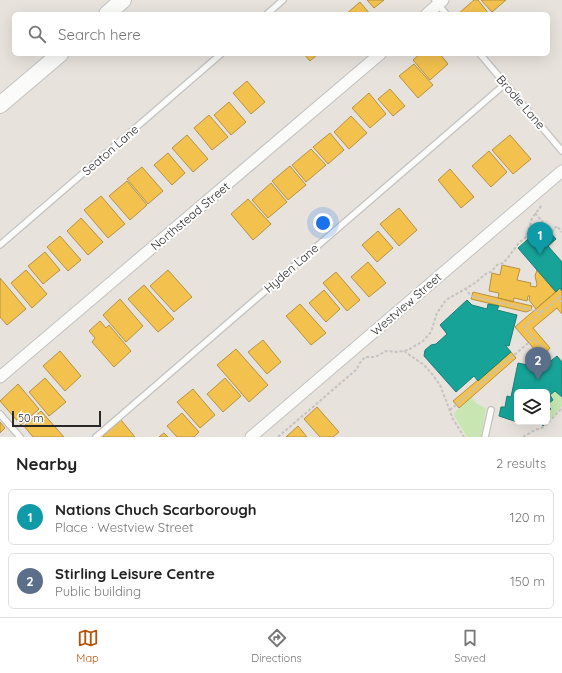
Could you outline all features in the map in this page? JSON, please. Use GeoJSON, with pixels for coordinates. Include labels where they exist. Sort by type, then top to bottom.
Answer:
{"type":"FeatureCollection","features":[{"type":"Feature","properties":{"kind":"main road"},"geometry":{"type":"LineString","coordinates":[[109,12],[123,0]]}},
{"type":"Feature","properties":{"kind":"main road"},"geometry":{"type":"LineString","coordinates":[[0,105],[58,56]]}},
{"type":"Feature","properties":{"kind":"street"},"geometry":{"type":"LineString","coordinates":[[429,12],[439,1]]}},
{"type":"Feature","properties":{"kind":"street","name":"Northstead Street"},"geometry":{"type":"LineString","coordinates":[[0,378],[378,56]]}},
{"type":"Feature","properties":{"kind":"street","name":"Westview Street"},"geometry":{"type":"LineString","coordinates":[[251,437],[562,171]]}},
{"type":"Feature","properties":{"kind":"lane"},"geometry":{"type":"LineString","coordinates":[[269,12],[283,0]]}},
{"type":"Feature","properties":{"kind":"lane"},"geometry":{"type":"LineString","coordinates":[[439,1],[445,12]]}},
{"type":"Feature","properties":{"kind":"lane","name":"Seaton Lane"},"geometry":{"type":"LineString","coordinates":[[0,245],[219,56]]}},
{"type":"Feature","properties":{"kind":"lane","name":"Brodie Lane"},"geometry":{"type":"LineString","coordinates":[[482,56],[562,151]]}},
{"type":"Feature","properties":{"kind":"lane","name":"Hyden Lane"},"geometry":{"type":"LineString","coordinates":[[96,437],[505,84]]}},
{"type":"Feature","properties":{"kind":"lane"},"geometry":{"type":"LineString","coordinates":[[485,437],[491,410]]}},
{"type":"Feature","properties":{"kind":"lane"},"geometry":{"type":"LineString","coordinates":[[0,414],[20,437]]}},
{"type":"Feature","properties":{"kind":"path"},"geometry":{"type":"LineString","coordinates":[[278,437],[357,369],[365,357],[375,357],[386,351],[397,352],[408,350],[427,336],[440,306],[446,300],[475,283],[487,273],[491,272],[497,265],[504,262],[518,244],[527,236],[535,214],[543,203]]}},
{"type":"Feature","properties":{"kind":"path"},"geometry":{"type":"LineString","coordinates":[[535,214],[551,232],[557,226],[562,232]]}},
{"type":"Feature","properties":{"kind":"path"},"geometry":{"type":"LineString","coordinates":[[465,288],[471,296],[542,312]]}},
{"type":"Feature","properties":{"kind":"path"},"geometry":{"type":"LineString","coordinates":[[538,368],[542,347],[524,327],[562,295]]}},
{"type":"Feature","properties":{"kind":"path"},"geometry":{"type":"LineString","coordinates":[[559,298],[562,302]]}},
{"type":"Feature","properties":{"kind":"path"},"geometry":{"type":"LineString","coordinates":[[505,304],[506,300]]}},
{"type":"Feature","properties":{"kind":"path"},"geometry":{"type":"LineString","coordinates":[[494,305],[495,301]]}},
{"type":"Feature","properties":{"kind":"path"},"geometry":{"type":"LineString","coordinates":[[450,410],[534,338]]}},
{"type":"Feature","properties":{"kind":"path"},"geometry":{"type":"LineString","coordinates":[[404,351],[424,365],[440,385],[443,396],[464,437]]}},
{"type":"Feature","properties":{"kind":"path"},"geometry":{"type":"LineString","coordinates":[[523,437],[544,427],[562,408]]}},
{"type":"Feature","properties":{"kind":"green space"},"geometry":{"type":"Polygon","coordinates":[[[555,391],[562,397],[562,406],[550,420],[550,402],[553,400],[550,395],[555,391]]]}},
{"type":"Feature","properties":{"kind":"green space"},"geometry":{"type":"Polygon","coordinates":[[[471,397],[477,404],[486,408],[481,437],[467,437],[454,413],[471,397]]]}},
{"type":"Feature","properties":{"kind":"building: Homes"},"geometry":{"type":"Polygon","coordinates":[[[367,0],[384,0],[374,8],[367,0]]]}},
{"type":"Feature","properties":{"kind":"building: Homes"},"geometry":{"type":"Polygon","coordinates":[[[474,0],[478,0],[487,12],[460,12],[474,0]]]}},
{"type":"Feature","properties":{"kind":"building: Homes"},"geometry":{"type":"Polygon","coordinates":[[[481,0],[506,0],[492,12],[481,0]]]}},
{"type":"Feature","properties":{"kind":"building: Homes"},"geometry":{"type":"Polygon","coordinates":[[[360,2],[368,12],[348,12],[360,2]]]}},
{"type":"Feature","properties":{"kind":"building: Homes"},"geometry":{"type":"Polygon","coordinates":[[[306,56],[316,56],[310,61],[306,56]]]}},
{"type":"Feature","properties":{"kind":"building: Homes"},"geometry":{"type":"Polygon","coordinates":[[[418,56],[442,56],[448,64],[430,80],[413,60],[418,56]]]}},
{"type":"Feature","properties":{"kind":"building: Homes"},"geometry":{"type":"Polygon","coordinates":[[[414,64],[433,85],[418,98],[399,76],[414,64]]]}},
{"type":"Feature","properties":{"kind":"building: Homes"},"geometry":{"type":"Polygon","coordinates":[[[247,81],[265,102],[251,114],[233,93],[247,81]]]}},
{"type":"Feature","properties":{"kind":"building: Homes"},"geometry":{"type":"Polygon","coordinates":[[[390,89],[405,106],[393,116],[378,99],[390,89]]]}},
{"type":"Feature","properties":{"kind":"building: Homes"},"geometry":{"type":"Polygon","coordinates":[[[369,93],[386,114],[370,128],[352,108],[369,93]]]}},
{"type":"Feature","properties":{"kind":"building: Homes"},"geometry":{"type":"Polygon","coordinates":[[[229,102],[246,122],[231,135],[214,115],[229,102]]]}},
{"type":"Feature","properties":{"kind":"building: Homes"},"geometry":{"type":"Polygon","coordinates":[[[209,115],[228,137],[212,150],[194,128],[209,115]]]}},
{"type":"Feature","properties":{"kind":"building: Homes"},"geometry":{"type":"Polygon","coordinates":[[[351,116],[367,133],[349,149],[334,132],[351,116]]]}},
{"type":"Feature","properties":{"kind":"building: Homes"},"geometry":{"type":"Polygon","coordinates":[[[330,133],[344,150],[328,164],[313,147],[330,133]]]}},
{"type":"Feature","properties":{"kind":"building: Homes"},"geometry":{"type":"Polygon","coordinates":[[[187,135],[208,159],[193,172],[172,148],[187,135]]]}},
{"type":"Feature","properties":{"kind":"building: Homes"},"geometry":{"type":"Polygon","coordinates":[[[510,135],[531,159],[513,174],[492,150],[510,135]]]}},
{"type":"Feature","properties":{"kind":"building: Homes"},"geometry":{"type":"Polygon","coordinates":[[[311,149],[326,165],[306,182],[292,165],[311,149]]]}},
{"type":"Feature","properties":{"kind":"building: Homes"},"geometry":{"type":"Polygon","coordinates":[[[489,151],[507,172],[491,187],[472,166],[489,151]]]}},
{"type":"Feature","properties":{"kind":"building: Homes"},"geometry":{"type":"Polygon","coordinates":[[[168,153],[185,173],[172,185],[154,165],[168,153]]]}},
{"type":"Feature","properties":{"kind":"building: Homes"},"geometry":{"type":"Polygon","coordinates":[[[290,166],[306,185],[288,200],[272,181],[290,166]]]}},
{"type":"Feature","properties":{"kind":"building: Homes"},"geometry":{"type":"Polygon","coordinates":[[[142,167],[163,191],[148,204],[127,179],[142,167]]]}},
{"type":"Feature","properties":{"kind":"building: Homes"},"geometry":{"type":"Polygon","coordinates":[[[450,169],[474,197],[461,208],[438,180],[450,169]]]}},
{"type":"Feature","properties":{"kind":"building: Homes"},"geometry":{"type":"Polygon","coordinates":[[[127,181],[147,205],[130,220],[109,196],[127,181]]]}},
{"type":"Feature","properties":{"kind":"building: Homes"},"geometry":{"type":"Polygon","coordinates":[[[271,183],[287,202],[268,218],[252,200],[271,183]]]}},
{"type":"Feature","properties":{"kind":"building: Homes"},"geometry":{"type":"Polygon","coordinates":[[[101,196],[125,224],[108,238],[84,210],[101,196]]]}},
{"type":"Feature","properties":{"kind":"building: Homes"},"geometry":{"type":"Polygon","coordinates":[[[248,199],[271,224],[253,240],[231,214],[248,199]]]}},
{"type":"Feature","properties":{"kind":"building: Homes"},"geometry":{"type":"Polygon","coordinates":[[[399,208],[417,230],[399,246],[380,224],[399,208]]]}},
{"type":"Feature","properties":{"kind":"building: Homes"},"geometry":{"type":"Polygon","coordinates":[[[81,218],[103,242],[88,255],[67,231],[81,218]]]}},
{"type":"Feature","properties":{"kind":"building: Homes"},"geometry":{"type":"Polygon","coordinates":[[[378,231],[393,248],[377,262],[362,245],[378,231]]]}},
{"type":"Feature","properties":{"kind":"building: Homes"},"geometry":{"type":"Polygon","coordinates":[[[60,236],[81,260],[68,271],[47,247],[60,236]]]}},
{"type":"Feature","properties":{"kind":"building: Homes"},"geometry":{"type":"Polygon","coordinates":[[[45,252],[60,270],[43,284],[28,266],[45,252]]]}},
{"type":"Feature","properties":{"kind":"building: Homes"},"geometry":{"type":"Polygon","coordinates":[[[368,262],[386,283],[369,297],[351,277],[368,262]]]}},
{"type":"Feature","properties":{"kind":"building: Homes"},"geometry":{"type":"Polygon","coordinates":[[[502,265],[520,269],[517,280],[531,283],[530,286],[536,287],[537,284],[535,276],[537,270],[556,292],[536,309],[529,300],[530,296],[528,296],[527,301],[514,298],[513,302],[498,298],[499,293],[489,291],[492,273],[500,275],[502,265]]]}},
{"type":"Feature","properties":{"kind":"building: Homes"},"geometry":{"type":"Polygon","coordinates":[[[26,270],[47,294],[32,308],[11,283],[26,270]]]}},
{"type":"Feature","properties":{"kind":"building: Homes"},"geometry":{"type":"Polygon","coordinates":[[[168,270],[192,297],[174,312],[150,286],[168,270]]]}},
{"type":"Feature","properties":{"kind":"building: Homes"},"geometry":{"type":"Polygon","coordinates":[[[336,272],[360,300],[347,311],[323,283],[336,272]]]}},
{"type":"Feature","properties":{"kind":"building: Homes"},"geometry":{"type":"Polygon","coordinates":[[[0,278],[26,309],[7,325],[0,317],[0,278]]]}},
{"type":"Feature","properties":{"kind":"building: Homes"},"geometry":{"type":"Polygon","coordinates":[[[144,285],[174,319],[158,332],[128,299],[144,285]]]}},
{"type":"Feature","properties":{"kind":"building: Homes"},"geometry":{"type":"Polygon","coordinates":[[[560,288],[562,291],[562,314],[557,308],[533,328],[550,348],[548,350],[545,366],[542,368],[532,367],[535,350],[515,327],[560,288]]]}},
{"type":"Feature","properties":{"kind":"building: Homes"},"geometry":{"type":"Polygon","coordinates":[[[324,290],[340,309],[326,322],[309,303],[324,290]]]}},
{"type":"Feature","properties":{"kind":"building: Homes"},"geometry":{"type":"Polygon","coordinates":[[[473,292],[532,306],[531,310],[526,312],[471,299],[473,292]]]}},
{"type":"Feature","properties":{"kind":"building: Homes"},"geometry":{"type":"Polygon","coordinates":[[[120,299],[143,326],[126,342],[103,315],[120,299]]]}},
{"type":"Feature","properties":{"kind":"building: Homes"},"geometry":{"type":"Polygon","coordinates":[[[300,304],[326,333],[311,345],[286,316],[300,304]]]}},
{"type":"Feature","properties":{"kind":"building: Homes"},"geometry":{"type":"Polygon","coordinates":[[[100,321],[106,328],[109,325],[131,351],[114,367],[92,342],[95,338],[89,331],[100,321]]]}},
{"type":"Feature","properties":{"kind":"building: Homes"},"geometry":{"type":"Polygon","coordinates":[[[263,340],[281,362],[267,374],[248,352],[263,340]]]}},
{"type":"Feature","properties":{"kind":"building: Homes"},"geometry":{"type":"Polygon","coordinates":[[[236,349],[268,385],[249,402],[217,365],[236,349]]]}},
{"type":"Feature","properties":{"kind":"building: Homes"},"geometry":{"type":"Polygon","coordinates":[[[60,351],[81,376],[65,391],[43,366],[60,351]]]}},
{"type":"Feature","properties":{"kind":"building: Homes"},"geometry":{"type":"Polygon","coordinates":[[[511,352],[516,358],[459,408],[453,401],[511,352]]]}},
{"type":"Feature","properties":{"kind":"building: Homes"},"geometry":{"type":"Polygon","coordinates":[[[45,378],[66,402],[49,416],[29,392],[45,378]]]}},
{"type":"Feature","properties":{"kind":"building: Homes"},"geometry":{"type":"Polygon","coordinates":[[[225,378],[241,396],[223,412],[207,394],[225,378]]]}},
{"type":"Feature","properties":{"kind":"building: Homes"},"geometry":{"type":"Polygon","coordinates":[[[18,384],[39,409],[21,425],[0,401],[18,384]]]}},
{"type":"Feature","properties":{"kind":"building: Homes"},"geometry":{"type":"Polygon","coordinates":[[[193,389],[215,415],[200,428],[177,402],[193,389]]]}},
{"type":"Feature","properties":{"kind":"building: Homes"},"geometry":{"type":"Polygon","coordinates":[[[317,407],[339,432],[333,437],[320,437],[304,419],[317,407]]]}},
{"type":"Feature","properties":{"kind":"building: Homes"},"geometry":{"type":"Polygon","coordinates":[[[41,411],[64,437],[33,437],[24,426],[41,411]]]}},
{"type":"Feature","properties":{"kind":"building: Homes"},"geometry":{"type":"Polygon","coordinates":[[[182,413],[199,432],[194,437],[177,437],[167,426],[182,413]]]}},
{"type":"Feature","properties":{"kind":"building: Homes"},"geometry":{"type":"Polygon","coordinates":[[[121,420],[135,437],[103,436],[121,420]]]}},
{"type":"Feature","properties":{"kind":"building: Homes"},"geometry":{"type":"Polygon","coordinates":[[[0,422],[5,428],[0,433],[0,422]]]}},
{"type":"Feature","properties":{"kind":"building: Homes"},"geometry":{"type":"Polygon","coordinates":[[[298,426],[307,437],[286,437],[298,426]]]}},
{"type":"Feature","properties":{"kind":"building: Homes"},"geometry":{"type":"Polygon","coordinates":[[[164,433],[168,437],[159,437],[164,433]]]}},
{"type":"Feature","properties":{"kind":"building: Public"},"geometry":{"type":"Polygon","coordinates":[[[544,225],[556,239],[548,246],[562,262],[562,291],[560,288],[556,292],[518,248],[544,225]]]}},
{"type":"Feature","properties":{"kind":"building: Public"},"geometry":{"type":"Polygon","coordinates":[[[467,300],[472,305],[487,309],[488,304],[499,306],[497,310],[517,315],[509,346],[505,345],[511,352],[478,381],[474,376],[456,392],[424,356],[425,350],[431,345],[436,344],[447,334],[440,325],[467,300]]]}},
{"type":"Feature","properties":{"kind":"building: Public"},"geometry":{"type":"Polygon","coordinates":[[[557,356],[562,362],[562,397],[555,391],[550,395],[550,389],[514,389],[514,421],[499,416],[501,407],[505,407],[507,396],[511,397],[518,363],[542,368],[557,356]]]}},
{"type":"Feature","properties":{"kind":"building: Public"},"geometry":{"type":"Polygon","coordinates":[[[550,395],[553,400],[550,402],[550,395]]]}},
{"type":"Feature","properties":{"kind":"place","name":"Nations Chuch Scarborough"},"geometry":{"type":"Point","coordinates":[540,255]}},
{"type":"Feature","properties":{"kind":"place","name":"Stirling Leisure Centre"},"geometry":{"type":"Point","coordinates":[538,380]}}]}
